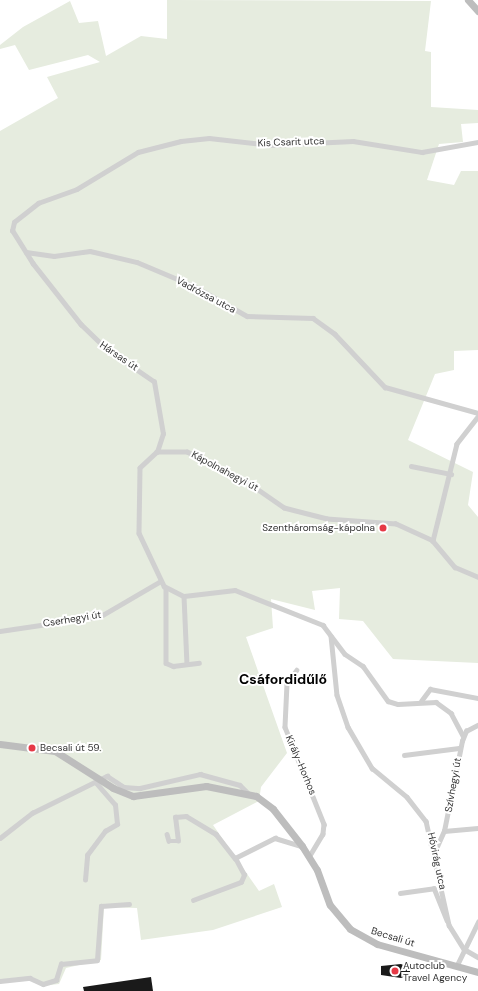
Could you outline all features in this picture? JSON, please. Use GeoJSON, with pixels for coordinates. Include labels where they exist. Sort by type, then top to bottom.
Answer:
{"type":"FeatureCollection","features":[{"type":"Feature","properties":{"kind":"main road"},"geometry":{"type":"LineString","coordinates":[[468,0],[478,11]]}},
{"type":"Feature","properties":{"kind":"main road","name":"Becsali út"},"geometry":{"type":"LineString","coordinates":[[0,744],[55,751],[98,782],[133,796],[200,786],[248,793],[273,808],[309,857],[330,905],[355,932],[377,944],[478,972]]}},
{"type":"Feature","properties":{"kind":"street","name":"Kis Csarit utca"},"geometry":{"type":"LineString","coordinates":[[26,252],[12,231],[18,218],[38,204],[77,189],[138,152],[156,146],[199,138],[270,145],[353,140],[422,152],[478,142]]}},
{"type":"Feature","properties":{"kind":"street","name":"Vadrózsa utca"},"geometry":{"type":"LineString","coordinates":[[26,252],[54,256],[90,252],[137,262],[194,286],[247,316],[313,318],[335,334],[385,387],[478,413]]}},
{"type":"Feature","properties":{"kind":"street","name":"Hársas út"},"geometry":{"type":"LineString","coordinates":[[26,252],[46,283],[97,341],[154,382],[163,434],[157,452]]}},
{"type":"Feature","properties":{"kind":"street"},"geometry":{"type":"LineString","coordinates":[[478,418],[457,444],[451,474],[433,541],[455,566],[478,577]]}},
{"type":"Feature","properties":{"kind":"street","name":"Kápolnahegyi út"},"geometry":{"type":"LineString","coordinates":[[157,452],[179,450],[194,454],[297,512],[337,520],[390,523],[433,541]]}},
{"type":"Feature","properties":{"kind":"street"},"geometry":{"type":"LineString","coordinates":[[157,452],[140,468],[137,518],[143,545],[159,582],[166,588],[184,596],[235,590],[323,625],[345,654],[363,666],[388,701],[398,704],[422,701],[436,702],[448,710],[463,736],[478,725]]}},
{"type":"Feature","properties":{"kind":"street"},"geometry":{"type":"LineString","coordinates":[[411,466],[451,474]]}},
{"type":"Feature","properties":{"kind":"street","name":"Cserhegyi út"},"geometry":{"type":"LineString","coordinates":[[0,631],[101,616],[159,582]]}},
{"type":"Feature","properties":{"kind":"street"},"geometry":{"type":"LineString","coordinates":[[166,588],[166,663],[199,663]]}},
{"type":"Feature","properties":{"kind":"street"},"geometry":{"type":"LineString","coordinates":[[184,596],[187,664]]}},
{"type":"Feature","properties":{"kind":"street","name":"Hóvirág utca"},"geometry":{"type":"LineString","coordinates":[[330,634],[339,704],[350,732],[372,768],[402,792],[422,815],[430,827],[447,920],[464,949]]}},
{"type":"Feature","properties":{"kind":"street","name":"Király-Horhos"},"geometry":{"type":"LineString","coordinates":[[297,670],[287,684],[285,727],[324,824],[323,834],[309,857]]}},
{"type":"Feature","properties":{"kind":"street"},"geometry":{"type":"LineString","coordinates":[[422,701],[430,689],[478,698]]}},
{"type":"Feature","properties":{"kind":"street","name":"Szívhegyi út"},"geometry":{"type":"LineString","coordinates":[[435,851],[444,831],[459,748],[463,736]]}},
{"type":"Feature","properties":{"kind":"street"},"geometry":{"type":"LineString","coordinates":[[404,755],[459,748]]}},
{"type":"Feature","properties":{"kind":"street","name":"Becsali út"},"geometry":{"type":"LineString","coordinates":[[98,782],[109,776],[118,784],[140,788],[200,774],[240,785],[248,793]]}},
{"type":"Feature","properties":{"kind":"street"},"geometry":{"type":"LineString","coordinates":[[0,838],[32,812],[98,782],[115,805],[117,824],[105,831],[87,855],[85,880]]}},
{"type":"Feature","properties":{"kind":"street"},"geometry":{"type":"LineString","coordinates":[[167,834],[169,841],[178,841],[175,817],[186,816],[216,834],[235,858],[244,875],[241,882],[193,900]]}},
{"type":"Feature","properties":{"kind":"street"},"geometry":{"type":"LineString","coordinates":[[444,831],[478,828]]}},
{"type":"Feature","properties":{"kind":"street"},"geometry":{"type":"LineString","coordinates":[[235,858],[275,838],[282,838],[302,846]]}},
{"type":"Feature","properties":{"kind":"street"},"geometry":{"type":"LineString","coordinates":[[400,893],[434,888],[447,920]]}},
{"type":"Feature","properties":{"kind":"street"},"geometry":{"type":"LineString","coordinates":[[0,981],[30,978],[43,984],[56,980],[61,964],[97,960],[102,906],[129,904]]}},
{"type":"Feature","properties":{"kind":"street"},"geometry":{"type":"LineString","coordinates":[[456,965],[478,922]]}},
{"type":"Feature","properties":{"kind":"street"},"geometry":{"type":"LineString","coordinates":[[464,949],[478,957]]}},
{"type":"Feature","properties":{"kind":"shaded area"},"geometry":{"type":"Polygon","coordinates":[[[167,0],[431,1],[425,51],[431,52],[431,107],[478,110],[478,123],[461,124],[463,142],[439,144],[427,180],[454,185],[461,171],[478,171],[478,350],[454,351],[454,370],[435,374],[408,440],[473,472],[468,505],[478,517],[478,663],[393,659],[363,621],[339,619],[340,588],[312,591],[315,610],[271,599],[273,628],[246,637],[287,753],[261,787],[259,801],[213,825],[259,891],[274,884],[282,907],[213,930],[141,940],[137,908],[104,907],[101,960],[66,968],[59,984],[41,986],[32,980],[0,982],[0,131],[58,98],[47,77],[100,62],[88,55],[29,70],[15,45],[0,49],[0,45],[23,27],[70,1],[79,23],[98,21],[106,56],[141,36],[167,39],[167,0]]]}},
{"type":"Feature","properties":{"kind":"building","name":"Autoclub Travel Agency"},"geometry":{"type":"Polygon","coordinates":[[[401,964],[410,968],[410,974],[401,978],[381,975],[381,966],[401,964]]]}},
{"type":"Feature","properties":{"kind":"building"},"geometry":{"type":"Polygon","coordinates":[[[151,977],[153,991],[84,991],[83,987],[151,977]]]}},
{"type":"Feature","properties":{"kind":"place","name":"Szentháromság-kápolna"},"geometry":{"type":"Point","coordinates":[383,528]}},
{"type":"Feature","properties":{"kind":"place","name":"Becsali út 59."},"geometry":{"type":"Point","coordinates":[32,748]}},
{"type":"Feature","properties":{"kind":"place","name":"Autoclub Travel Agency"},"geometry":{"type":"Point","coordinates":[395,971]}},
{"type":"Feature","properties":{"kind":"district","name":"Csáfordidűlő"},"geometry":{"type":"Point","coordinates":[283,679]}}]}
